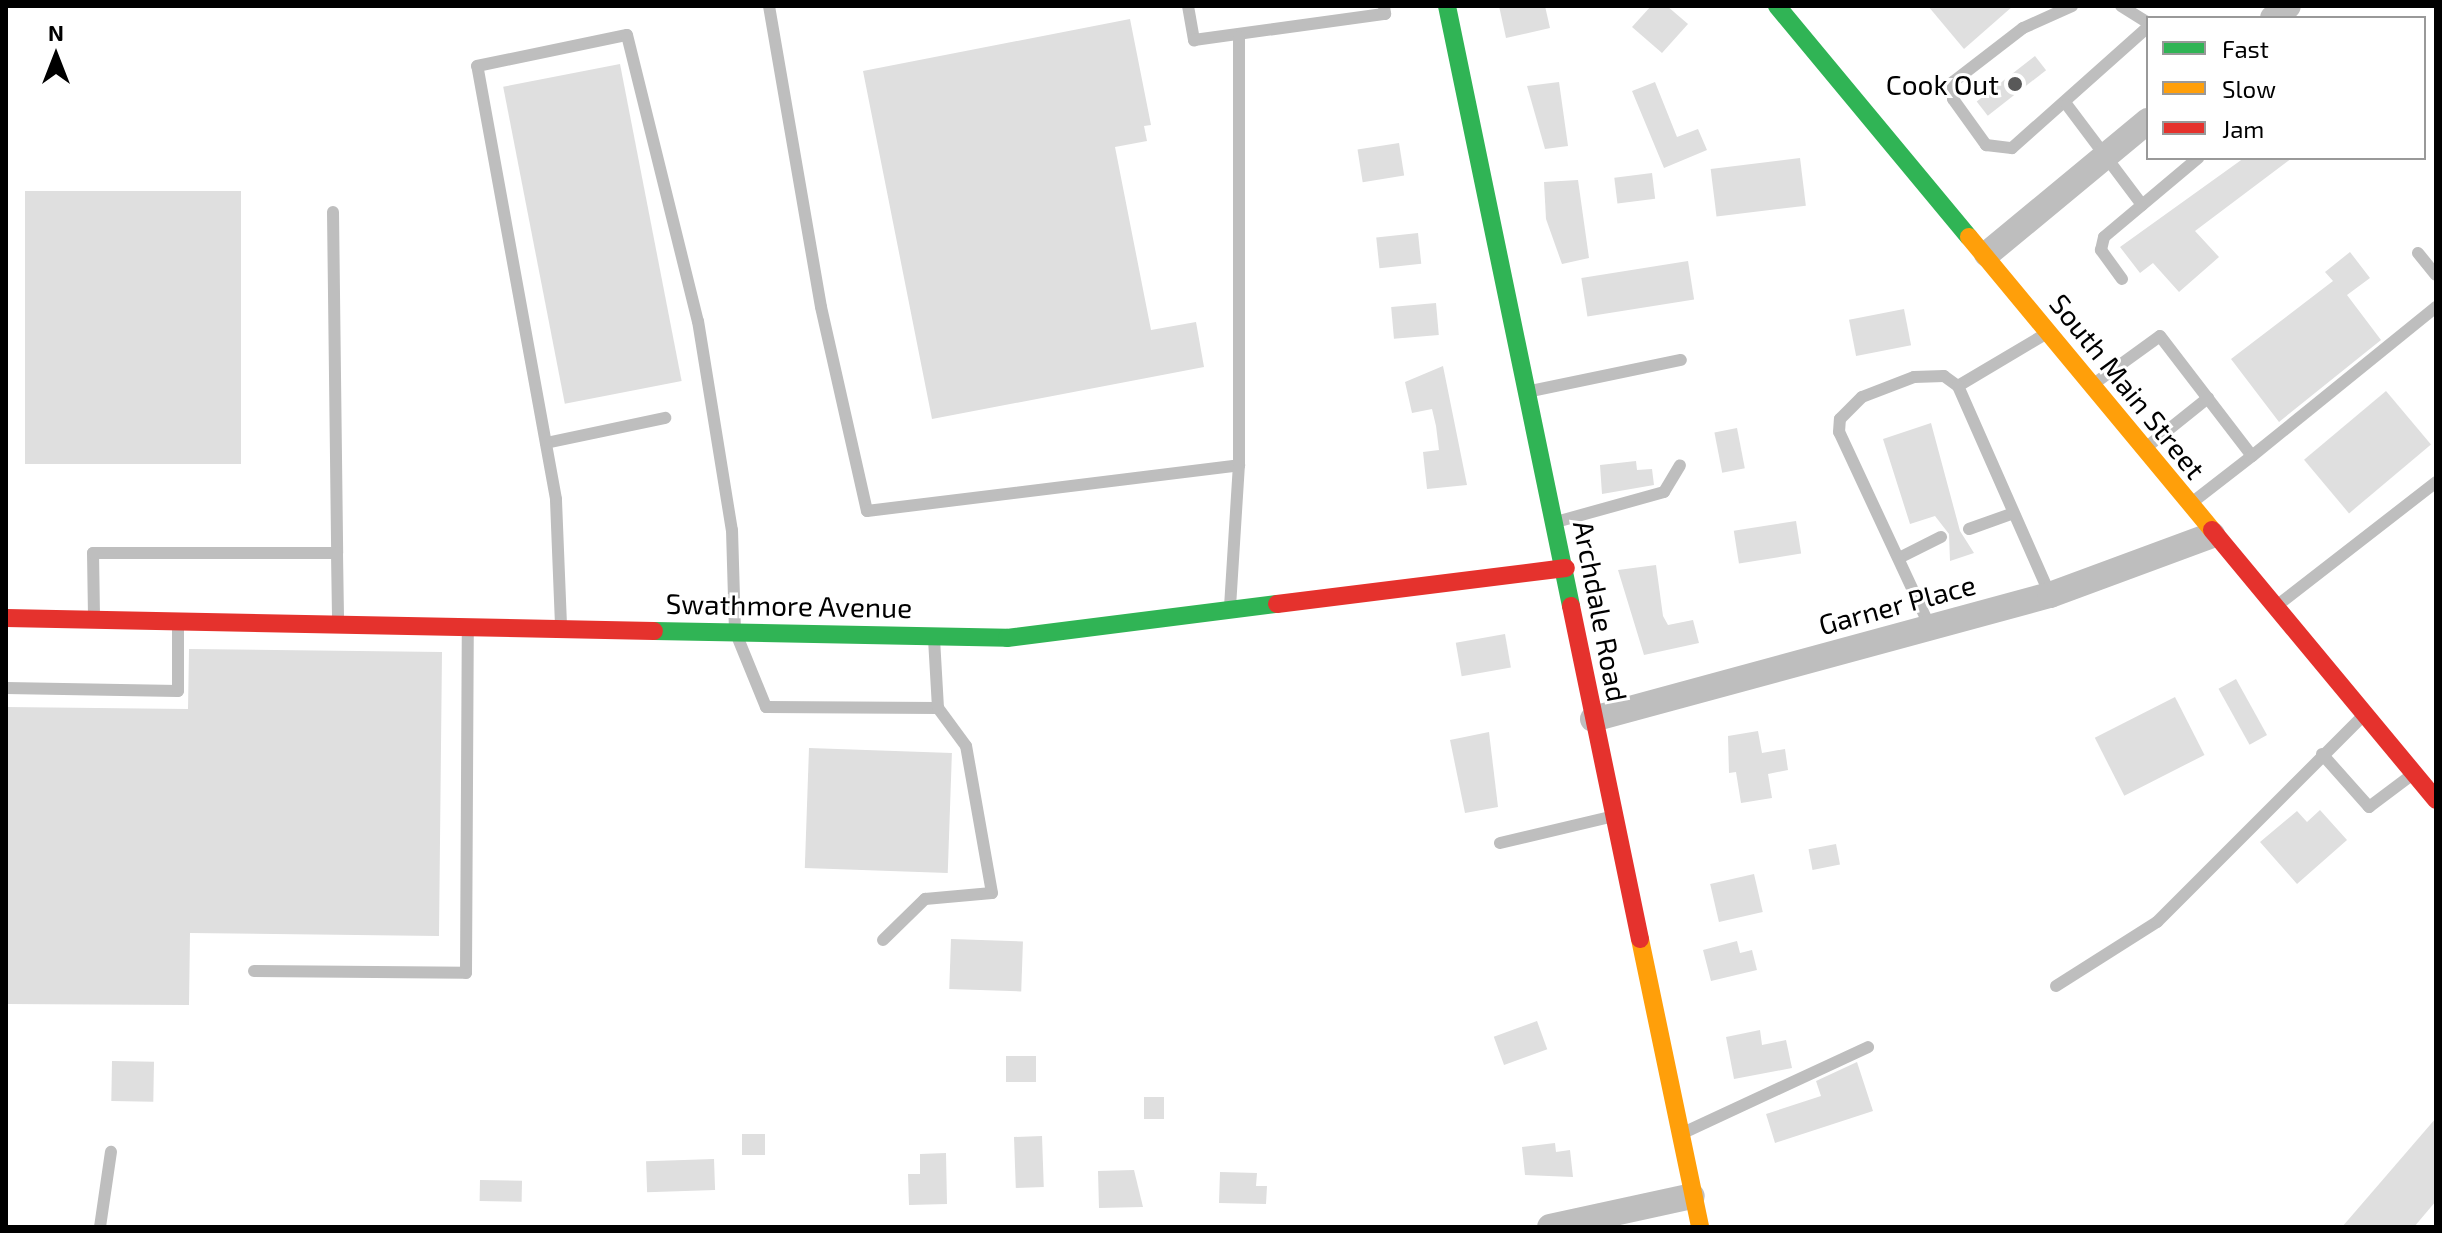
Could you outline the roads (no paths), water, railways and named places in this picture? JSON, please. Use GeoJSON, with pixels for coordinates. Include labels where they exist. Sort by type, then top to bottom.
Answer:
{"type":"FeatureCollection","features":[{"type":"Feature","properties":{"kind":"main road","name":"Archdale Road"},"geometry":{"type":"LineString","coordinates":[[1447,6],[1566,568],[1593,719],[1700,1227]]}},
{"type":"Feature","properties":{"kind":"main road","name":"South Main Street"},"geometry":{"type":"LineString","coordinates":[[1777,6],[1987,254],[2212,535],[2436,800]]}},
{"type":"Feature","properties":{"kind":"main road","name":"Swathmore Avenue"},"geometry":{"type":"LineString","coordinates":[[6,618],[1007,638],[1566,568]]}},
{"type":"Feature","properties":{"kind":"street"},"geometry":{"type":"LineString","coordinates":[[1987,254],[2146,123]]}},
{"type":"Feature","properties":{"kind":"street","name":"Garner Place"},"geometry":{"type":"LineString","coordinates":[[1593,719],[2050,595],[2212,535]]}},
{"type":"Feature","properties":{"kind":"street"},"geometry":{"type":"LineString","coordinates":[[1550,1227],[1692,1196]]}},
{"type":"Feature","properties":{"kind":"lane"},"geometry":{"type":"LineString","coordinates":[[769,6],[821,307],[867,511],[1239,465]]}},
{"type":"Feature","properties":{"kind":"lane"},"geometry":{"type":"LineString","coordinates":[[1188,6],[1194,40],[1239,37],[1385,14],[1384,6]]}},
{"type":"Feature","properties":{"kind":"lane"},"geometry":{"type":"LineString","coordinates":[[2072,6],[2023,28],[1951,91],[1996,149],[2012,148],[2067,105],[2146,27]]}},
{"type":"Feature","properties":{"kind":"lane"},"geometry":{"type":"LineString","coordinates":[[2121,6],[2146,24]]}},
{"type":"Feature","properties":{"kind":"lane"},"geometry":{"type":"LineString","coordinates":[[561,628],[546,443],[477,66],[627,35],[698,321],[732,530],[735,631],[766,707],[938,708]]}},
{"type":"Feature","properties":{"kind":"lane"},"geometry":{"type":"LineString","coordinates":[[1229,610],[1239,465],[1239,37]]}},
{"type":"Feature","properties":{"kind":"lane"},"geometry":{"type":"LineString","coordinates":[[2067,105],[2142,205]]}},
{"type":"Feature","properties":{"kind":"lane"},"geometry":{"type":"LineString","coordinates":[[2122,279],[2101,250],[2104,237],[2196,160]]}},
{"type":"Feature","properties":{"kind":"lane"},"geometry":{"type":"LineString","coordinates":[[333,212],[339,624]]}},
{"type":"Feature","properties":{"kind":"lane"},"geometry":{"type":"LineString","coordinates":[[2418,253],[2436,275]]}},
{"type":"Feature","properties":{"kind":"lane"},"geometry":{"type":"LineString","coordinates":[[2188,505],[2436,307]]}},
{"type":"Feature","properties":{"kind":"lane"},"geometry":{"type":"LineString","coordinates":[[1958,386],[2049,332]]}},
{"type":"Feature","properties":{"kind":"lane"},"geometry":{"type":"LineString","coordinates":[[2092,386],[2160,336],[2252,456]]}},
{"type":"Feature","properties":{"kind":"lane"},"geometry":{"type":"LineString","coordinates":[[1528,391],[1681,360]]}},
{"type":"Feature","properties":{"kind":"lane"},"geometry":{"type":"LineString","coordinates":[[1931,629],[1839,432],[1840,419],[1862,397],[1914,377],[1944,376],[1958,386],[2011,514],[2050,595]]}},
{"type":"Feature","properties":{"kind":"lane"},"geometry":{"type":"LineString","coordinates":[[2143,450],[2208,398]]}},
{"type":"Feature","properties":{"kind":"lane"},"geometry":{"type":"LineString","coordinates":[[546,443],[665,418]]}},
{"type":"Feature","properties":{"kind":"lane"},"geometry":{"type":"LineString","coordinates":[[1556,522],[1664,492],[1680,465]]}},
{"type":"Feature","properties":{"kind":"lane"},"geometry":{"type":"LineString","coordinates":[[2273,608],[2436,482]]}},
{"type":"Feature","properties":{"kind":"lane"},"geometry":{"type":"LineString","coordinates":[[1969,529],[2011,514]]}},
{"type":"Feature","properties":{"kind":"lane"},"geometry":{"type":"LineString","coordinates":[[1899,558],[1941,537]]}},
{"type":"Feature","properties":{"kind":"lane"},"geometry":{"type":"LineString","coordinates":[[94,620],[93,553],[337,553]]}},
{"type":"Feature","properties":{"kind":"lane"},"geometry":{"type":"LineString","coordinates":[[6,688],[178,691],[178,621]]}},
{"type":"Feature","properties":{"kind":"lane"},"geometry":{"type":"LineString","coordinates":[[254,971],[466,973],[468,626]]}},
{"type":"Feature","properties":{"kind":"lane"},"geometry":{"type":"LineString","coordinates":[[883,940],[925,899],[992,893],[966,746],[938,708],[934,636]]}},
{"type":"Feature","properties":{"kind":"lane"},"geometry":{"type":"LineString","coordinates":[[2056,986],[2157,922],[2364,715]]}},
{"type":"Feature","properties":{"kind":"lane"},"geometry":{"type":"LineString","coordinates":[[2322,754],[2369,807],[2413,773]]}},
{"type":"Feature","properties":{"kind":"lane"},"geometry":{"type":"LineString","coordinates":[[1500,843],[1613,816]]}},
{"type":"Feature","properties":{"kind":"lane"},"geometry":{"type":"LineString","coordinates":[[1679,1133],[1868,1047]]}},
{"type":"Feature","properties":{"kind":"lane"},"geometry":{"type":"LineString","coordinates":[[100,1227],[111,1152]]}},
{"type":"Feature","properties":{"kind":"place","name":"Cook Out"},"geometry":{"type":"Point","coordinates":[2015,84]}}]}
